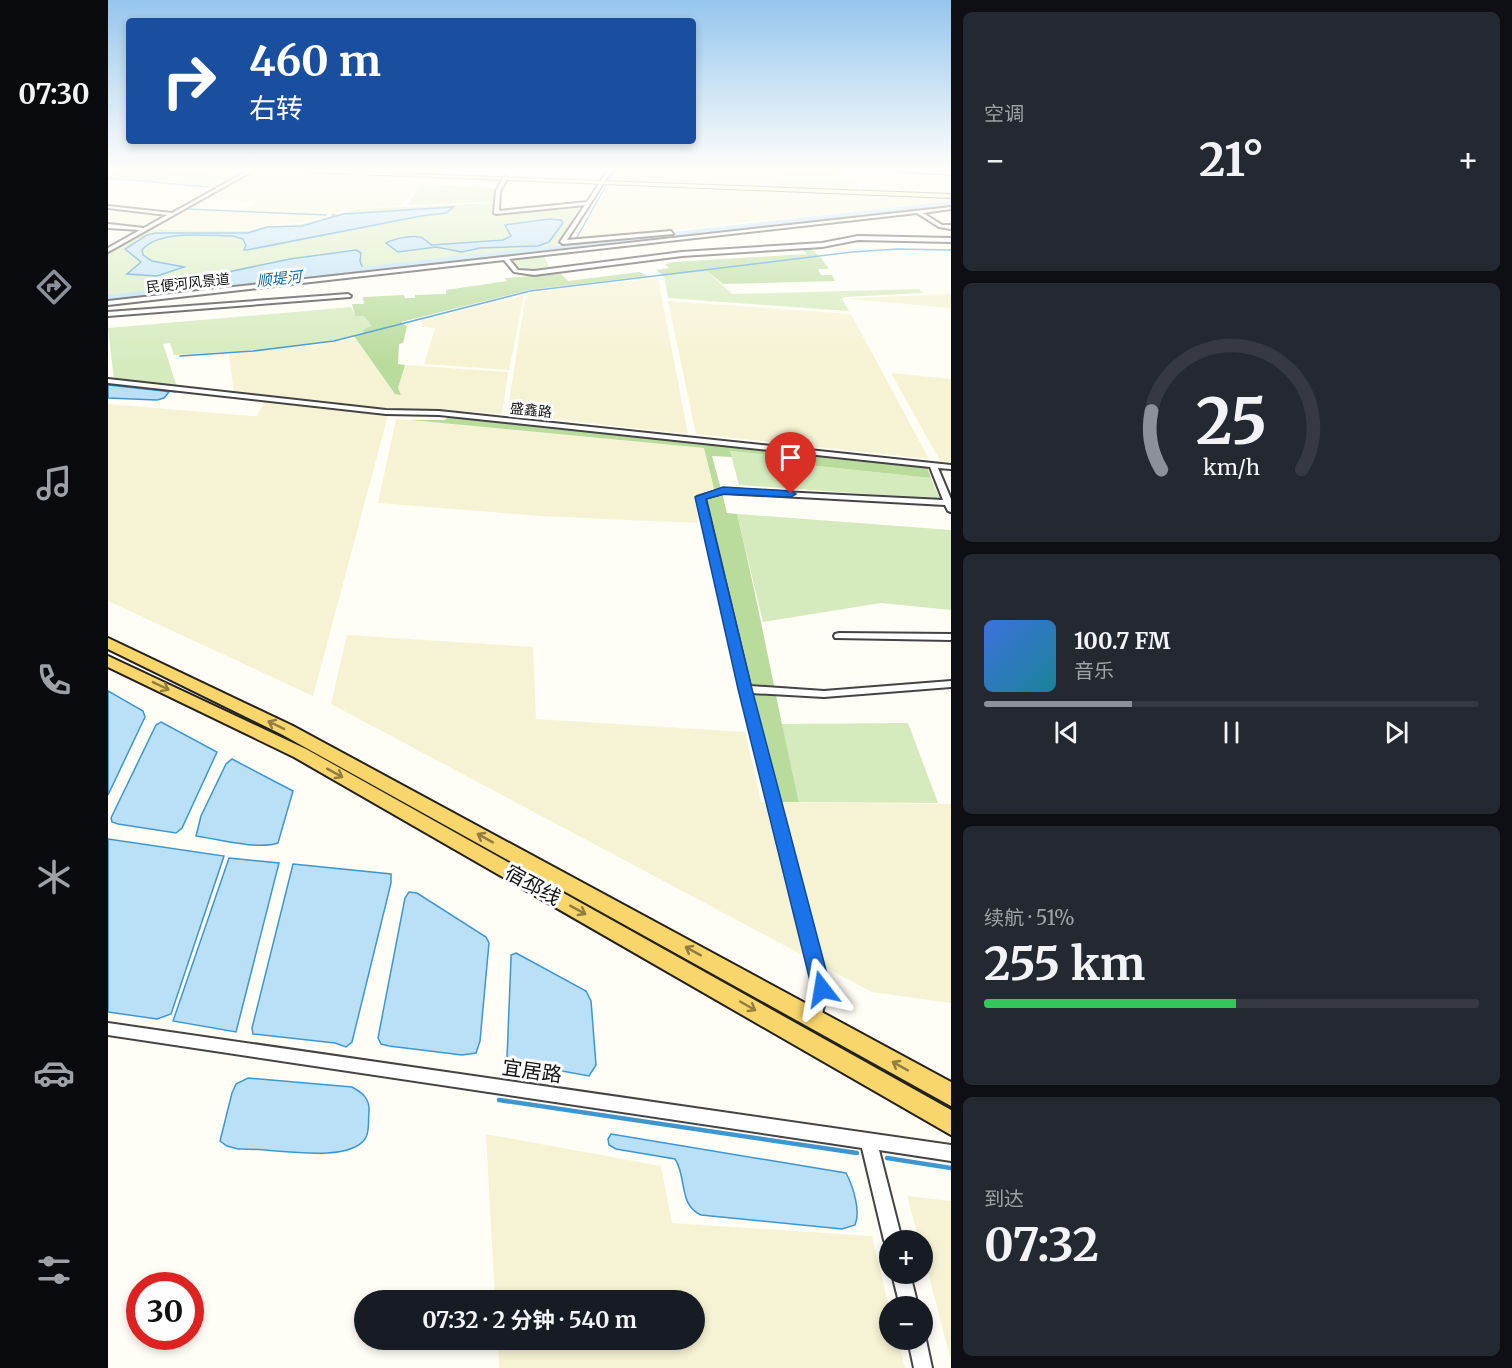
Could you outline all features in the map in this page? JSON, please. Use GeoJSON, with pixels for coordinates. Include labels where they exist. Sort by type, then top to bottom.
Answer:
{"type":"FeatureCollection","features":[{"type":"Feature","properties":{"kind":"main road","name":"宿邳线"},"geometry":{"type":"LineString","coordinates":[[108,643],[287,730],[815,1018],[951,1095]]}},
{"type":"Feature","properties":{"kind":"main road","name":"宿邳线"},"geometry":{"type":"LineString","coordinates":[[108,661],[300,753],[951,1123]]}},
{"type":"Feature","properties":{"kind":"street"},"geometry":{"type":"LineString","coordinates":[[108,250],[135,234]]}},
{"type":"Feature","properties":{"kind":"street"},"geometry":{"type":"LineString","coordinates":[[569,234],[563,242],[662,234]]}},
{"type":"Feature","properties":{"kind":"street","name":"民便河风景道"},"geometry":{"type":"LineString","coordinates":[[108,303],[722,234]]}},
{"type":"Feature","properties":{"kind":"street"},"geometry":{"type":"LineString","coordinates":[[506,259],[516,271],[534,273],[681,254],[822,245],[858,238],[951,240]]}},
{"type":"Feature","properties":{"kind":"street"},"geometry":{"type":"LineString","coordinates":[[108,314],[348,296]]}},
{"type":"Feature","properties":{"kind":"street","name":"盛鑫路"},"geometry":{"type":"LineString","coordinates":[[108,381],[386,412],[439,413],[951,467]]}},
{"type":"Feature","properties":{"kind":"street"},"geometry":{"type":"LineString","coordinates":[[815,1018],[822,989],[745,689],[701,497],[723,490],[950,505],[933,465]]}},
{"type":"Feature","properties":{"kind":"street"},"geometry":{"type":"LineString","coordinates":[[839,636],[951,637]]}},
{"type":"Feature","properties":{"kind":"street"},"geometry":{"type":"LineString","coordinates":[[745,689],[824,694],[951,684]]}},
{"type":"Feature","properties":{"kind":"street","name":"宜居路"},"geometry":{"type":"LineString","coordinates":[[108,1029],[951,1153]]}},
{"type":"Feature","properties":{"kind":"street"},"geometry":{"type":"LineString","coordinates":[[868,1140],[890,1230]]}},
{"type":"Feature","properties":{"kind":"street"},"geometry":{"type":"LineString","coordinates":[[918,1350],[923,1368]]}},
{"type":"Feature","properties":{"kind":"shaded area"},"geometry":{"type":"Polygon","coordinates":[[[581,234],[636,234],[577,240],[581,234]]]}},
{"type":"Feature","properties":{"kind":"shaded area"},"geometry":{"type":"Polygon","coordinates":[[[658,278],[688,434],[507,414],[525,300],[530,292],[658,278]]]}},
{"type":"Feature","properties":{"kind":"shaded area"},"geometry":{"type":"Polygon","coordinates":[[[951,294],[951,308],[849,299],[855,298],[951,294]]]}},
{"type":"Feature","properties":{"kind":"shaded area"},"geometry":{"type":"Polygon","coordinates":[[[524,295],[509,370],[424,364],[435,328],[422,327],[421,320],[524,295]]]}},
{"type":"Feature","properties":{"kind":"shaded area"},"geometry":{"type":"Polygon","coordinates":[[[668,301],[851,314],[929,459],[696,434],[668,301]]]}},
{"type":"Feature","properties":{"kind":"shaded area"},"geometry":{"type":"Polygon","coordinates":[[[355,338],[395,394],[400,394],[398,388],[405,365],[508,372],[502,414],[433,409],[432,411],[384,411],[234,394],[229,354],[355,338]]]}},
{"type":"Feature","properties":{"kind":"shaded area"},"geometry":{"type":"Polygon","coordinates":[[[891,373],[951,379],[951,465],[942,464],[891,373]]]}},
{"type":"Feature","properties":{"kind":"shaded area"},"geometry":{"type":"Polygon","coordinates":[[[265,401],[388,415],[313,696],[108,601],[108,404],[257,416],[265,401]]]}},
{"type":"Feature","properties":{"kind":"shaded area"},"geometry":{"type":"Polygon","coordinates":[[[396,419],[704,448],[714,489],[695,496],[698,523],[540,516],[378,503],[396,419]]]}},
{"type":"Feature","properties":{"kind":"shaded area"},"geometry":{"type":"Polygon","coordinates":[[[347,635],[533,647],[536,719],[745,732],[761,802],[951,804],[951,1003],[872,992],[331,704],[347,635]]]}},
{"type":"Feature","properties":{"kind":"shaded area"},"geometry":{"type":"Polygon","coordinates":[[[486,1134],[661,1166],[672,1223],[872,1236],[879,1265],[879,1284],[883,1284],[886,1296],[879,1296],[879,1350],[900,1350],[905,1368],[499,1368],[498,1350],[705,1350],[705,1290],[494,1290],[486,1134]]]}},
{"type":"Feature","properties":{"kind":"shaded area"},"geometry":{"type":"Polygon","coordinates":[[[907,1196],[951,1201],[951,1361],[931,1284],[933,1284],[933,1230],[916,1230],[907,1196]]]}},
{"type":"Feature","properties":{"kind":"green space"},"geometry":{"type":"Polygon","coordinates":[[[140,234],[564,234],[556,247],[108,297],[108,252],[140,234]]]}},
{"type":"Feature","properties":{"kind":"green space"},"geometry":{"type":"Polygon","coordinates":[[[809,247],[829,269],[818,269],[821,275],[832,275],[835,281],[723,284],[707,271],[664,276],[656,270],[669,268],[665,264],[674,262],[807,254],[801,248],[809,247]]]}},
{"type":"Feature","properties":{"kind":"green space"},"geometry":{"type":"Polygon","coordinates":[[[543,255],[550,268],[518,270],[508,259],[543,255]]]}},
{"type":"Feature","properties":{"kind":"green space"},"geometry":{"type":"Polygon","coordinates":[[[707,271],[732,294],[919,289],[923,293],[845,297],[842,299],[849,311],[668,298],[664,276],[707,271]]]}},
{"type":"Feature","properties":{"kind":"green space"},"geometry":{"type":"Polygon","coordinates":[[[640,272],[647,276],[529,290],[401,322],[407,327],[403,343],[399,344],[398,364],[405,365],[398,388],[401,395],[395,394],[354,336],[362,334],[364,329],[372,326],[364,316],[355,316],[352,304],[364,304],[363,297],[404,295],[405,298],[415,298],[415,295],[446,294],[446,290],[507,281],[505,278],[561,274],[568,281],[640,272]]]}},
{"type":"Feature","properties":{"kind":"green space"},"geometry":{"type":"Polygon","coordinates":[[[351,307],[355,316],[364,315],[373,326],[362,334],[331,341],[244,351],[174,355],[170,343],[163,344],[177,387],[114,380],[108,328],[351,307]]]}},
{"type":"Feature","properties":{"kind":"green space"},"geometry":{"type":"Polygon","coordinates":[[[449,417],[927,467],[931,478],[798,464],[797,458],[730,451],[732,457],[712,456],[721,489],[714,489],[704,448],[410,420],[444,420],[449,417]]]}},
{"type":"Feature","properties":{"kind":"green space"},"geometry":{"type":"Polygon","coordinates":[[[730,451],[797,458],[798,464],[931,478],[940,499],[739,485],[730,451]]]}},
{"type":"Feature","properties":{"kind":"green space"},"geometry":{"type":"Polygon","coordinates":[[[722,493],[727,513],[737,514],[799,802],[779,802],[705,499],[722,493]]]}},
{"type":"Feature","properties":{"kind":"green space"},"geometry":{"type":"Polygon","coordinates":[[[737,514],[951,530],[951,610],[881,603],[763,622],[737,514]]]}},
{"type":"Feature","properties":{"kind":"green space"},"geometry":{"type":"Polygon","coordinates":[[[908,723],[938,803],[799,802],[781,724],[908,723]]]}},
{"type":"Feature","properties":{"kind":"water"},"geometry":{"type":"Polygon","coordinates":[[[330,234],[247,250],[244,250],[246,246],[243,239],[233,236],[172,236],[150,243],[142,250],[143,255],[152,261],[184,267],[157,276],[127,274],[141,262],[125,249],[147,235],[330,234]]]}},
{"type":"Feature","properties":{"kind":"water"},"geometry":{"type":"Polygon","coordinates":[[[510,234],[555,234],[549,242],[538,246],[480,248],[462,252],[436,247],[398,252],[386,243],[399,238],[411,237],[421,237],[432,245],[503,240],[511,236],[510,234]]]}},
{"type":"Feature","properties":{"kind":"water"},"geometry":{"type":"Polygon","coordinates":[[[356,250],[361,253],[360,261],[363,269],[162,292],[195,284],[209,276],[290,259],[356,250]]]}},
{"type":"Feature","properties":{"kind":"water"},"geometry":{"type":"Polygon","coordinates":[[[108,385],[169,392],[164,398],[157,400],[108,398],[108,385]]]}},
{"type":"Feature","properties":{"kind":"water"},"geometry":{"type":"Polygon","coordinates":[[[108,691],[143,711],[145,717],[108,795],[108,691]]]}},
{"type":"Feature","properties":{"kind":"water"},"geometry":{"type":"Polygon","coordinates":[[[161,722],[217,752],[182,828],[176,833],[118,824],[112,822],[111,818],[156,725],[161,722]]]}},
{"type":"Feature","properties":{"kind":"water"},"geometry":{"type":"Polygon","coordinates":[[[232,759],[293,791],[278,843],[249,845],[196,836],[201,816],[226,764],[232,759]]]}},
{"type":"Feature","properties":{"kind":"water"},"geometry":{"type":"Polygon","coordinates":[[[108,839],[224,856],[171,1014],[157,1019],[108,1012],[108,839]]]}},
{"type":"Feature","properties":{"kind":"water"},"geometry":{"type":"Polygon","coordinates":[[[229,858],[279,863],[236,1032],[173,1021],[229,858]]]}},
{"type":"Feature","properties":{"kind":"water"},"geometry":{"type":"Polygon","coordinates":[[[293,864],[391,874],[391,883],[352,1042],[346,1047],[335,1043],[253,1034],[252,1028],[293,864]]]}},
{"type":"Feature","properties":{"kind":"water"},"geometry":{"type":"Polygon","coordinates":[[[409,892],[417,893],[486,937],[489,943],[480,1041],[476,1053],[462,1055],[389,1046],[381,1044],[378,1038],[405,898],[409,892]]]}},
{"type":"Feature","properties":{"kind":"water"},"geometry":{"type":"Polygon","coordinates":[[[516,953],[586,991],[591,1001],[596,1065],[589,1076],[513,1062],[507,1058],[511,955],[516,953]]]}},
{"type":"Feature","properties":{"kind":"water"},"geometry":{"type":"Polygon","coordinates":[[[248,1078],[352,1087],[362,1094],[368,1103],[367,1136],[356,1147],[325,1153],[238,1149],[227,1146],[220,1141],[232,1093],[236,1084],[248,1078]]]}},
{"type":"Feature","properties":{"kind":"water"},"geometry":{"type":"Polygon","coordinates":[[[611,1134],[846,1173],[854,1191],[857,1206],[855,1225],[842,1229],[701,1215],[689,1204],[675,1159],[616,1149],[609,1145],[608,1139],[611,1134]]]}},
{"type":"Feature","properties":{"kind":"waterway"},"geometry":{"type":"LineString","coordinates":[[572,246],[579,234]]}},
{"type":"Feature","properties":{"kind":"waterway","name":"顺堤河"},"geometry":{"type":"LineString","coordinates":[[108,298],[683,234]]}},
{"type":"Feature","properties":{"kind":"waterway"},"geometry":{"type":"LineString","coordinates":[[180,356],[253,351],[334,341],[530,291],[852,252],[898,249],[951,250]]}},
{"type":"Feature","properties":{"kind":"waterway"},"geometry":{"type":"LineString","coordinates":[[108,384],[176,392]]}},
{"type":"Feature","properties":{"kind":"waterway"},"geometry":{"type":"LineString","coordinates":[[499,1100],[857,1153]]}},
{"type":"Feature","properties":{"kind":"waterway"},"geometry":{"type":"LineString","coordinates":[[887,1158],[951,1168]]}},
{"type":"Feature","properties":{"kind":"route"},"geometry":{"type":"LineString","coordinates":[[791,494],[723,490],[701,497],[745,689],[822,989]]}}]}
